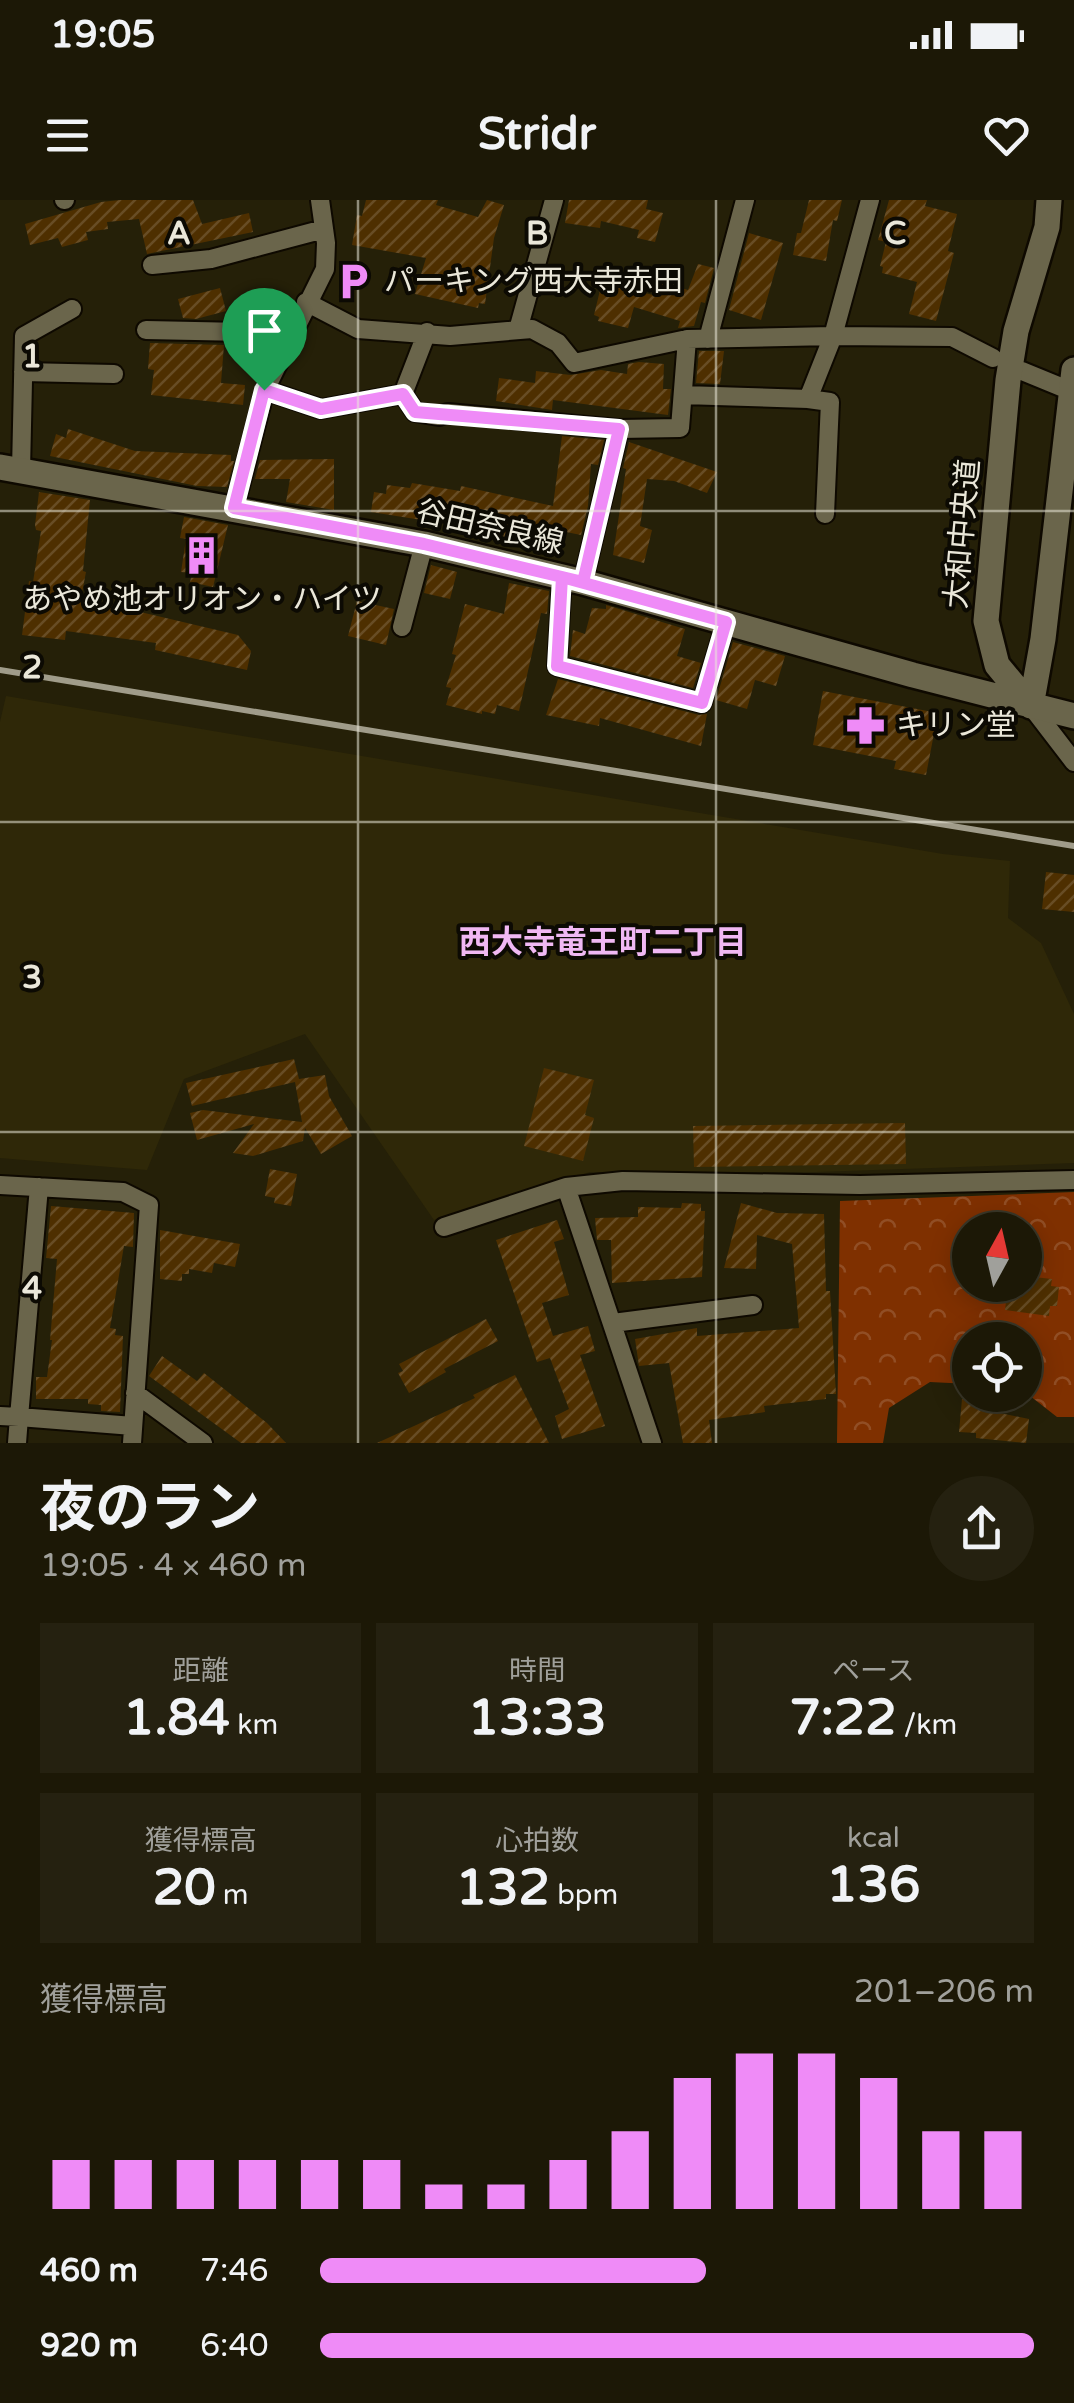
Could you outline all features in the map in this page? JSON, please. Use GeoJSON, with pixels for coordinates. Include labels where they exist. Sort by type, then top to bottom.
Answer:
{"type":"FeatureCollection","features":[{"type":"Feature","properties":{"kind":"main road","name":"大和中央道"},"geometry":{"type":"LineString","coordinates":[[1031,706],[997,665],[986,621],[1008,380],[1016,331],[1047,227],[1049,200]]}},
{"type":"Feature","properties":{"kind":"main road"},"geometry":{"type":"LineString","coordinates":[[1031,706],[1043,639],[1067,378]]}},
{"type":"Feature","properties":{"kind":"main road","name":"谷田奈良線"},"geometry":{"type":"LineString","coordinates":[[10,468],[424,544],[573,580],[1074,716]]}},
{"type":"Feature","properties":{"kind":"street"},"geometry":{"type":"LineString","coordinates":[[234,508],[264,390],[324,268],[320,200]]}},
{"type":"Feature","properties":{"kind":"street"},"geometry":{"type":"LineString","coordinates":[[518,330],[552,200]]}},
{"type":"Feature","properties":{"kind":"street"},"geometry":{"type":"LineString","coordinates":[[708,339],[745,200]]}},
{"type":"Feature","properties":{"kind":"street"},"geometry":{"type":"LineString","coordinates":[[808,399],[834,336],[870,200]]}},
{"type":"Feature","properties":{"kind":"street"},"geometry":{"type":"LineString","coordinates":[[152,265],[211,259],[324,229]]}},
{"type":"Feature","properties":{"kind":"street"},"geometry":{"type":"LineString","coordinates":[[306,302],[358,329],[450,336],[532,329],[558,342],[574,363],[687,339],[834,336],[952,338],[993,358]]}},
{"type":"Feature","properties":{"kind":"street"},"geometry":{"type":"LineString","coordinates":[[10,468],[24,336],[72,309]]}},
{"type":"Feature","properties":{"kind":"street"},"geometry":{"type":"LineString","coordinates":[[146,330],[292,332]]}},
{"type":"Feature","properties":{"kind":"street"},"geometry":{"type":"LineString","coordinates":[[403,394],[427,332]]}},
{"type":"Feature","properties":{"kind":"street"},"geometry":{"type":"LineString","coordinates":[[403,394],[415,412],[619,429],[680,428],[687,339]]}},
{"type":"Feature","properties":{"kind":"street"},"geometry":{"type":"LineString","coordinates":[[1022,371],[1067,378]]}},
{"type":"Feature","properties":{"kind":"street"},"geometry":{"type":"LineString","coordinates":[[23,372],[114,374]]}},
{"type":"Feature","properties":{"kind":"street"},"geometry":{"type":"LineString","coordinates":[[264,390],[321,409],[403,394]]}},
{"type":"Feature","properties":{"kind":"street"},"geometry":{"type":"LineString","coordinates":[[683,394],[830,402],[825,514]]}},
{"type":"Feature","properties":{"kind":"street"},"geometry":{"type":"LineString","coordinates":[[619,429],[573,580],[557,666],[702,703],[726,622]]}},
{"type":"Feature","properties":{"kind":"street"},"geometry":{"type":"LineString","coordinates":[[402,627],[424,544]]}},
{"type":"Feature","properties":{"kind":"street"},"geometry":{"type":"LineString","coordinates":[[1031,706],[1074,762]]}},
{"type":"Feature","properties":{"kind":"street"},"geometry":{"type":"LineString","coordinates":[[444,1227],[566,1186],[623,1181],[860,1185],[1074,1180]]}},
{"type":"Feature","properties":{"kind":"street"},"geometry":{"type":"LineString","coordinates":[[0,1185],[122,1192],[149,1205],[133,1434],[10,1417]]}},
{"type":"Feature","properties":{"kind":"street"},"geometry":{"type":"LineString","coordinates":[[566,1186],[652,1443]]}},
{"type":"Feature","properties":{"kind":"street"},"geometry":{"type":"LineString","coordinates":[[17,1443],[10,1417],[40,1187]]}},
{"type":"Feature","properties":{"kind":"street"},"geometry":{"type":"LineString","coordinates":[[614,1323],[753,1306]]}},
{"type":"Feature","properties":{"kind":"street"},"geometry":{"type":"LineString","coordinates":[[136,1393],[204,1443]]}},
{"type":"Feature","properties":{"kind":"shaded area"},"geometry":{"type":"Polygon","coordinates":[[[6,696],[943,854],[1010,861],[1008,918],[1041,943],[1074,1014],[1074,1163],[817,1172],[590,1172],[434,1220],[305,1034],[184,1079],[147,1170],[0,1158],[0,722],[6,696]]]}},
{"type":"Feature","properties":{"kind":"green space"},"geometry":{"type":"Polygon","coordinates":[[[1074,1192],[1074,1417],[1057,1417],[1042,1405],[1042,1322],[952,1322],[952,1383],[930,1382],[889,1408],[883,1443],[837,1443],[840,1201],[1074,1192]]]}},
{"type":"Feature","properties":{"kind":"building"},"geometry":{"type":"Polygon","coordinates":[[[120,200],[193,200],[202,224],[249,213],[253,232],[147,254],[139,219],[107,222],[108,229],[86,232],[88,240],[62,247],[58,238],[30,245],[25,224],[120,200]]]}},
{"type":"Feature","properties":{"kind":"building"},"geometry":{"type":"Polygon","coordinates":[[[366,200],[438,200],[436,205],[478,217],[487,200],[504,205],[494,238],[485,304],[479,303],[478,308],[415,294],[426,258],[352,245],[357,215],[362,216],[366,200]]]}},
{"type":"Feature","properties":{"kind":"building"},"geometry":{"type":"Polygon","coordinates":[[[569,200],[648,200],[646,209],[663,213],[655,242],[637,238],[639,230],[601,221],[600,228],[565,223],[569,200]]]}},
{"type":"Feature","properties":{"kind":"building"},"geometry":{"type":"Polygon","coordinates":[[[809,200],[842,200],[837,221],[833,220],[826,261],[793,255],[809,200]]]}},
{"type":"Feature","properties":{"kind":"building"},"geometry":{"type":"Polygon","coordinates":[[[889,200],[927,200],[925,206],[957,214],[948,251],[954,253],[936,321],[909,314],[917,282],[882,273],[886,242],[878,240],[889,200]]]}},
{"type":"Feature","properties":{"kind":"building"},"geometry":{"type":"Polygon","coordinates":[[[749,233],[783,243],[761,320],[729,310],[749,233]]]}},
{"type":"Feature","properties":{"kind":"building"},"geometry":{"type":"Polygon","coordinates":[[[698,264],[714,268],[694,326],[678,328],[680,321],[634,307],[628,328],[598,321],[599,317],[594,315],[602,282],[653,295],[657,281],[688,290],[698,264]]]}},
{"type":"Feature","properties":{"kind":"building"},"geometry":{"type":"Polygon","coordinates":[[[220,288],[226,311],[196,319],[183,318],[178,299],[220,288]]]}},
{"type":"Feature","properties":{"kind":"building"},"geometry":{"type":"Polygon","coordinates":[[[150,343],[224,345],[221,383],[245,385],[243,405],[151,395],[154,370],[148,369],[150,343]]]}},
{"type":"Feature","properties":{"kind":"building"},"geometry":{"type":"Polygon","coordinates":[[[699,351],[724,351],[720,384],[696,383],[699,351]]]}},
{"type":"Feature","properties":{"kind":"building"},"geometry":{"type":"Polygon","coordinates":[[[628,364],[664,364],[663,389],[671,389],[668,415],[553,400],[552,410],[496,401],[499,378],[535,383],[536,371],[571,375],[601,370],[627,374],[628,364]]]}},
{"type":"Feature","properties":{"kind":"building"},"geometry":{"type":"Polygon","coordinates":[[[68,429],[135,451],[231,455],[234,461],[227,487],[197,486],[50,456],[56,434],[66,438],[68,429]]]}},
{"type":"Feature","properties":{"kind":"building"},"geometry":{"type":"Polygon","coordinates":[[[562,436],[604,440],[598,465],[591,464],[581,535],[561,531],[559,538],[525,531],[522,544],[503,539],[505,526],[448,513],[447,524],[371,512],[374,492],[386,494],[387,485],[410,488],[412,483],[460,491],[461,486],[553,506],[562,436]]]}},
{"type":"Feature","properties":{"kind":"building"},"geometry":{"type":"Polygon","coordinates":[[[629,442],[717,472],[707,493],[674,481],[647,479],[640,526],[652,530],[644,563],[613,555],[629,442]]]}},
{"type":"Feature","properties":{"kind":"building"},"geometry":{"type":"Polygon","coordinates":[[[334,459],[334,510],[286,502],[290,479],[255,479],[260,460],[334,459]]]}},
{"type":"Feature","properties":{"kind":"building"},"geometry":{"type":"Polygon","coordinates":[[[39,492],[90,500],[81,598],[238,635],[251,651],[247,670],[155,650],[156,643],[66,631],[65,640],[22,635],[41,531],[35,525],[39,492]]]}},
{"type":"Feature","properties":{"kind":"building","name":"あやめ池オリオン・ハイツ"},"geometry":{"type":"Polygon","coordinates":[[[184,517],[228,525],[213,587],[190,582],[192,573],[181,572],[186,539],[180,538],[184,517]]]}},
{"type":"Feature","properties":{"kind":"building"},"geometry":{"type":"Polygon","coordinates":[[[431,565],[457,572],[450,599],[424,593],[431,565]]]}},
{"type":"Feature","properties":{"kind":"building"},"geometry":{"type":"Polygon","coordinates":[[[509,583],[549,591],[547,614],[541,613],[519,711],[497,705],[495,714],[482,714],[446,705],[451,688],[446,687],[456,655],[452,654],[465,604],[504,614],[509,583]]]}},
{"type":"Feature","properties":{"kind":"building"},"geometry":{"type":"Polygon","coordinates":[[[357,601],[394,609],[386,645],[348,636],[357,601]]]}},
{"type":"Feature","properties":{"kind":"building"},"geometry":{"type":"Polygon","coordinates":[[[606,605],[685,629],[677,656],[701,663],[693,688],[570,656],[573,630],[585,634],[592,608],[606,609],[606,605]]]}},
{"type":"Feature","properties":{"kind":"building"},"geometry":{"type":"Polygon","coordinates":[[[733,642],[785,656],[776,686],[755,680],[747,709],[716,700],[733,642]]]}},
{"type":"Feature","properties":{"kind":"building"},"geometry":{"type":"Polygon","coordinates":[[[558,679],[707,714],[701,746],[600,718],[599,726],[546,715],[558,679]]]}},
{"type":"Feature","properties":{"kind":"building"},"geometry":{"type":"Polygon","coordinates":[[[823,691],[938,713],[926,775],[894,769],[896,761],[813,745],[823,691]]]}},
{"type":"Feature","properties":{"kind":"building"},"geometry":{"type":"Polygon","coordinates":[[[1046,872],[1074,875],[1074,912],[1042,909],[1046,872]]]}},
{"type":"Feature","properties":{"kind":"building"},"geometry":{"type":"Polygon","coordinates":[[[294,1059],[299,1079],[325,1075],[329,1096],[352,1136],[321,1154],[305,1128],[303,1141],[253,1156],[233,1153],[254,1124],[197,1140],[190,1113],[203,1110],[302,1122],[295,1082],[192,1106],[186,1083],[294,1059]]]}},
{"type":"Feature","properties":{"kind":"building"},"geometry":{"type":"Polygon","coordinates":[[[544,1068],[594,1080],[585,1115],[594,1118],[583,1161],[524,1146],[544,1068]]]}},
{"type":"Feature","properties":{"kind":"building"},"geometry":{"type":"Polygon","coordinates":[[[905,1123],[906,1164],[694,1167],[693,1126],[905,1123]]]}},
{"type":"Feature","properties":{"kind":"building"},"geometry":{"type":"Polygon","coordinates":[[[270,1169],[297,1174],[291,1206],[274,1203],[275,1198],[265,1196],[270,1169]]]}},
{"type":"Feature","properties":{"kind":"building"},"geometry":{"type":"Polygon","coordinates":[[[682,1203],[701,1204],[701,1211],[705,1211],[702,1277],[612,1283],[611,1240],[597,1240],[595,1218],[638,1217],[638,1207],[681,1208],[682,1203]]]}},
{"type":"Feature","properties":{"kind":"building"},"geometry":{"type":"Polygon","coordinates":[[[741,1203],[777,1213],[824,1214],[826,1291],[830,1291],[836,1394],[826,1394],[826,1399],[764,1406],[765,1412],[709,1420],[712,1443],[683,1443],[669,1363],[639,1366],[635,1339],[697,1328],[697,1336],[799,1328],[792,1244],[757,1235],[756,1269],[724,1268],[741,1203]]]}},
{"type":"Feature","properties":{"kind":"building"},"geometry":{"type":"Polygon","coordinates":[[[51,1206],[134,1213],[133,1247],[124,1246],[110,1328],[116,1329],[115,1335],[123,1336],[120,1412],[101,1411],[101,1405],[88,1404],[88,1399],[36,1399],[36,1377],[47,1377],[52,1340],[57,1259],[46,1258],[51,1206]]]}},
{"type":"Feature","properties":{"kind":"building"},"geometry":{"type":"Polygon","coordinates":[[[557,1220],[564,1239],[554,1242],[569,1295],[542,1303],[553,1336],[588,1326],[595,1351],[580,1355],[605,1426],[562,1439],[555,1416],[569,1409],[550,1358],[537,1362],[496,1240],[557,1220]]]}},
{"type":"Feature","properties":{"kind":"building"},"geometry":{"type":"Polygon","coordinates":[[[160,1230],[240,1244],[235,1267],[214,1263],[212,1273],[189,1269],[189,1274],[182,1274],[182,1281],[160,1279],[160,1230]]]}},
{"type":"Feature","properties":{"kind":"building"},"geometry":{"type":"Polygon","coordinates":[[[1042,1278],[1052,1279],[1051,1286],[1059,1287],[1057,1306],[1050,1306],[1049,1316],[1005,1310],[1006,1302],[1042,1302],[1042,1278]]]}},
{"type":"Feature","properties":{"kind":"building"},"geometry":{"type":"Polygon","coordinates":[[[486,1319],[498,1341],[444,1369],[446,1372],[409,1393],[398,1373],[403,1371],[399,1364],[486,1319]]]}},
{"type":"Feature","properties":{"kind":"building"},"geometry":{"type":"Polygon","coordinates":[[[162,1356],[197,1381],[204,1373],[286,1443],[241,1443],[149,1376],[162,1356]]]}},
{"type":"Feature","properties":{"kind":"building"},"geometry":{"type":"Polygon","coordinates":[[[515,1375],[549,1443],[377,1443],[475,1398],[473,1395],[515,1375]]]}},
{"type":"Feature","properties":{"kind":"building"},"geometry":{"type":"Polygon","coordinates":[[[961,1412],[995,1412],[1029,1419],[1026,1443],[976,1438],[976,1433],[959,1432],[961,1412]]]}},
{"type":"Feature","properties":{"kind":"railway"},"geometry":{"type":"LineString","coordinates":[[0,670],[1074,846]]}},
{"type":"Feature","properties":{"kind":"place","name":"パーキング西大寺赤田"},"geometry":{"type":"Point","coordinates":[354,281]}},
{"type":"Feature","properties":{"kind":"place","name":"あやめ池オリオン・ハイツ"},"geometry":{"type":"Point","coordinates":[202,555]}},
{"type":"Feature","properties":{"kind":"place","name":"キリン堂"},"geometry":{"type":"Point","coordinates":[866,725]}},
{"type":"Feature","properties":{"kind":"district","name":"西大寺竜王町二丁目"},"geometry":{"type":"Point","coordinates":[603,942]}},
{"type":"Feature","properties":{"kind":"route"},"geometry":{"type":"LineString","coordinates":[[264,390],[234,508],[424,544],[562,577],[726,622],[702,703],[557,666],[562,577],[583,582],[619,429],[448,413],[439,416],[415,412],[403,394],[321,409],[264,390]]}}]}
